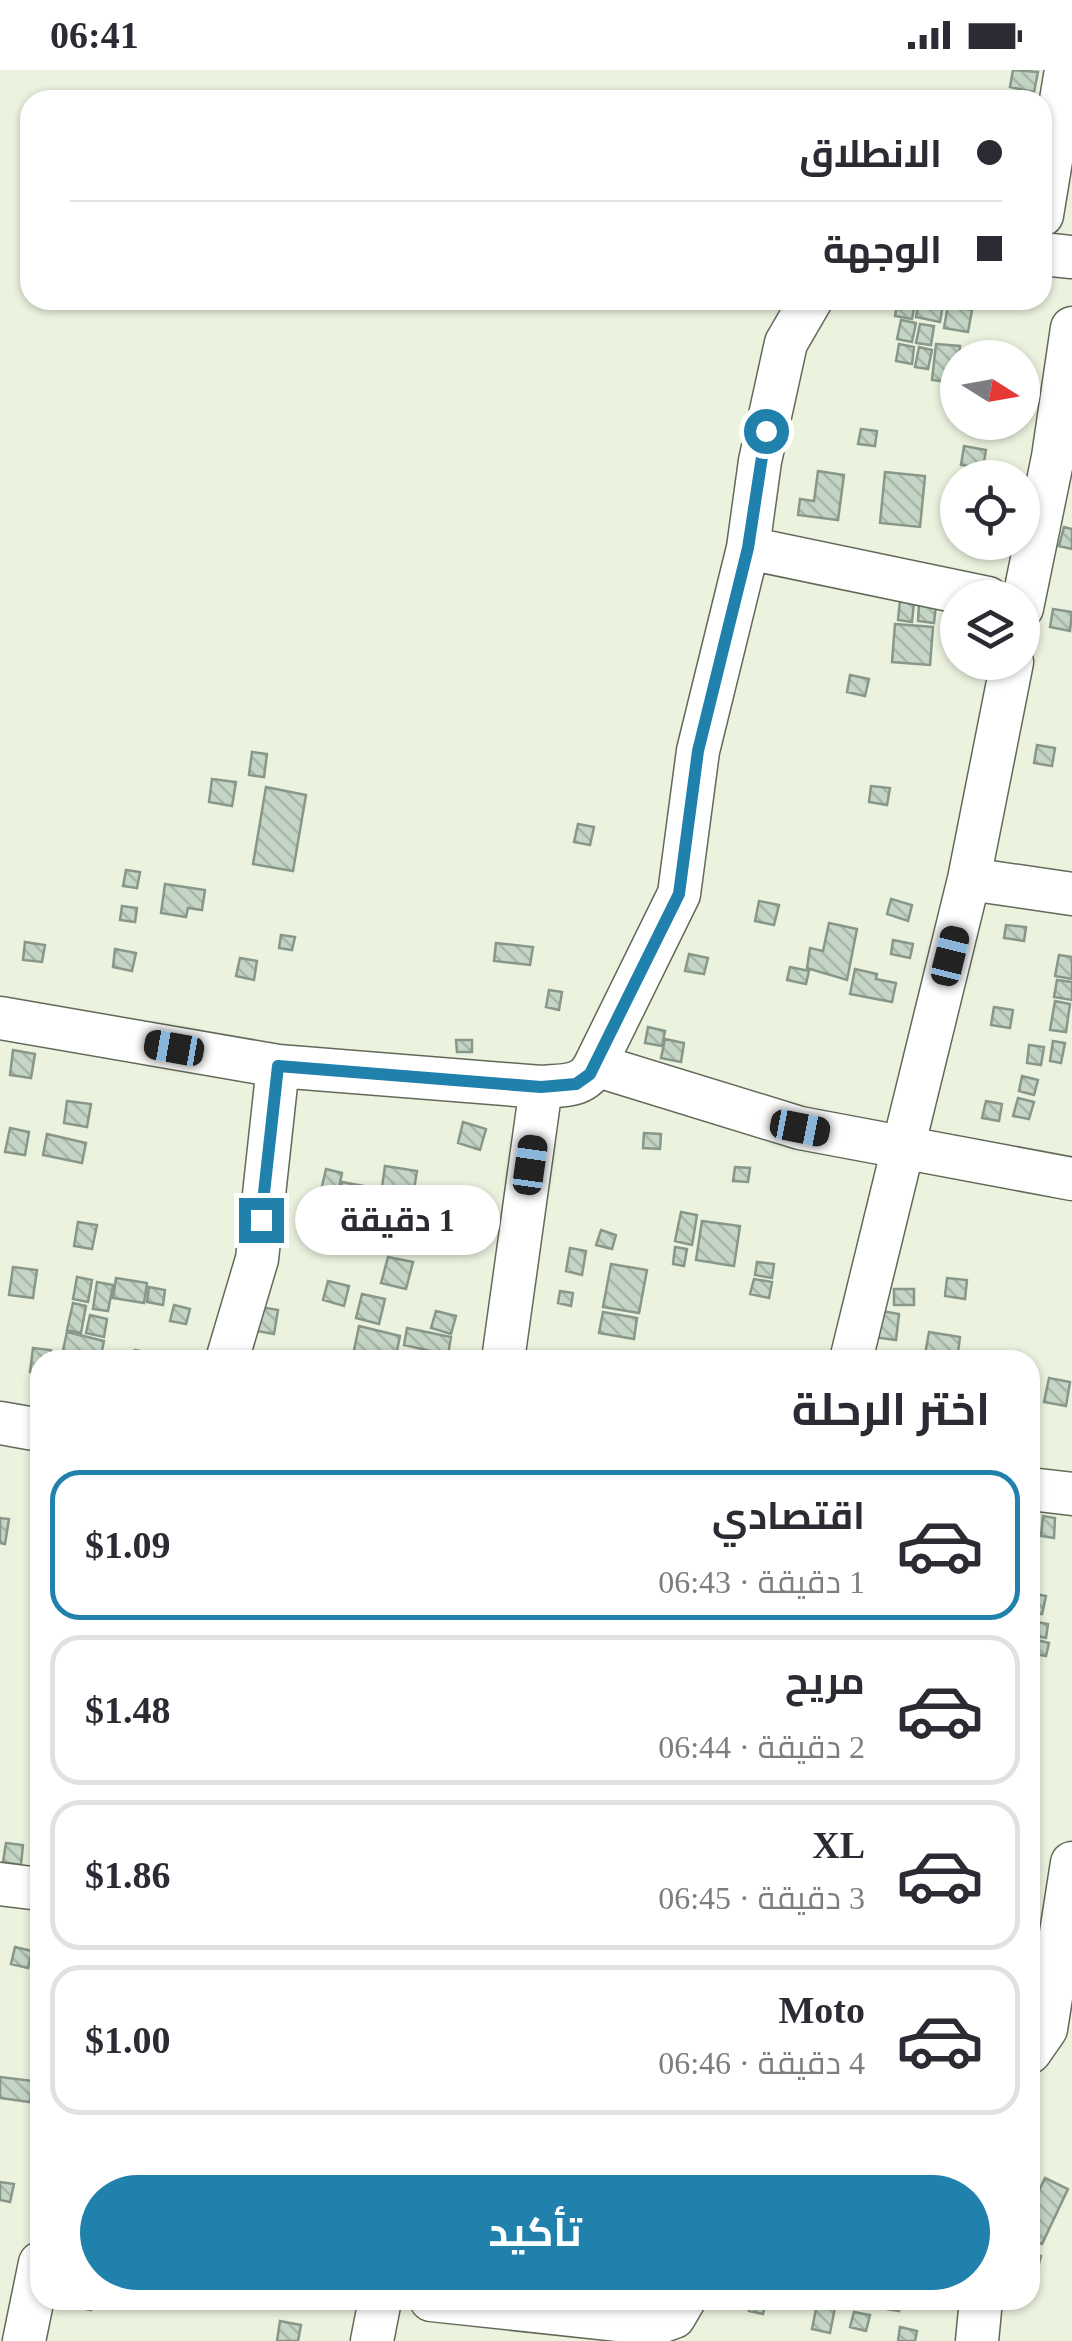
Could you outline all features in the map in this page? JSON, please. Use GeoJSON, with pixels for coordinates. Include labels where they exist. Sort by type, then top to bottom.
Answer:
{"type":"FeatureCollection","features":[{"type":"Feature","properties":{"kind":"street"},"geometry":{"type":"LineString","coordinates":[[1052,155],[1066,70]]}},
{"type":"Feature","properties":{"kind":"street"},"geometry":{"type":"LineString","coordinates":[[0,1018],[278,1066],[541,1087],[576,1084],[590,1074],[679,894],[698,751],[748,548],[760,461],[786,342],[805,310]]}},
{"type":"Feature","properties":{"kind":"street"},"geometry":{"type":"LineString","coordinates":[[1028,580],[1053,457],[1072,328]]}},
{"type":"Feature","properties":{"kind":"street"},"geometry":{"type":"LineString","coordinates":[[748,548],[940,588]]}},
{"type":"Feature","properties":{"kind":"street"},"geometry":{"type":"LineString","coordinates":[[854,1350],[969,879],[1008,680]]}},
{"type":"Feature","properties":{"kind":"street"},"geometry":{"type":"LineString","coordinates":[[969,879],[1072,894]]}},
{"type":"Feature","properties":{"kind":"street"},"geometry":{"type":"LineString","coordinates":[[595,1065],[800,1128],[1072,1179]]}},
{"type":"Feature","properties":{"kind":"street"},"geometry":{"type":"LineString","coordinates":[[230,1350],[257,1259],[278,1066]]}},
{"type":"Feature","properties":{"kind":"street"},"geometry":{"type":"LineString","coordinates":[[504,1350],[541,1087]]}},
{"type":"Feature","properties":{"kind":"street"},"geometry":{"type":"LineString","coordinates":[[0,1423],[30,1428]]}},
{"type":"Feature","properties":{"kind":"street"},"geometry":{"type":"LineString","coordinates":[[1040,1490],[1072,1494]]}},
{"type":"Feature","properties":{"kind":"street"},"geometry":{"type":"LineString","coordinates":[[1040,2038],[1046,2029],[1072,1864]]}},
{"type":"Feature","properties":{"kind":"street"},"geometry":{"type":"LineString","coordinates":[[0,1884],[30,1888]]}},
{"type":"Feature","properties":{"kind":"street"},"geometry":{"type":"LineString","coordinates":[[24,2341],[30,2310]]}},
{"type":"Feature","properties":{"kind":"street"},"geometry":{"type":"LineString","coordinates":[[372,2341],[378,2310]]}},
{"type":"Feature","properties":{"kind":"street"},"geometry":{"type":"LineString","coordinates":[[525,2310],[656,2324],[674,2317],[678,2310]]}},
{"type":"Feature","properties":{"kind":"street"},"geometry":{"type":"LineString","coordinates":[[978,2341],[980,2310]]}},
{"type":"Feature","properties":{"kind":"building"},"geometry":{"type":"Polygon","coordinates":[[[1013,70],[1038,72],[1034,90],[1010,87],[1013,70]]]}},
{"type":"Feature","properties":{"kind":"building"},"geometry":{"type":"Polygon","coordinates":[[[896,310],[914,310],[912,319],[895,316],[896,310]]]}},
{"type":"Feature","properties":{"kind":"building"},"geometry":{"type":"Polygon","coordinates":[[[917,310],[942,310],[940,322],[916,317],[917,310]]]}},
{"type":"Feature","properties":{"kind":"building"},"geometry":{"type":"Polygon","coordinates":[[[947,310],[972,310],[968,332],[944,328],[947,310]]]}},
{"type":"Feature","properties":{"kind":"building"},"geometry":{"type":"Polygon","coordinates":[[[901,320],[916,323],[912,342],[897,339],[901,320]]]}},
{"type":"Feature","properties":{"kind":"building"},"geometry":{"type":"Polygon","coordinates":[[[920,324],[934,326],[931,345],[916,343],[920,324]]]}},
{"type":"Feature","properties":{"kind":"building"},"geometry":{"type":"Polygon","coordinates":[[[899,344],[914,347],[912,364],[896,361],[899,344]]]}},
{"type":"Feature","properties":{"kind":"building"},"geometry":{"type":"Polygon","coordinates":[[[936,344],[940,344],[940,381],[932,380],[936,344]]]}},
{"type":"Feature","properties":{"kind":"building"},"geometry":{"type":"Polygon","coordinates":[[[919,347],[932,350],[928,369],[915,367],[919,347]]]}},
{"type":"Feature","properties":{"kind":"building"},"geometry":{"type":"Polygon","coordinates":[[[861,429],[877,431],[875,446],[858,444],[861,429]]]}},
{"type":"Feature","properties":{"kind":"building"},"geometry":{"type":"Polygon","coordinates":[[[964,446],[986,450],[984,460],[962,460],[964,446]]]}},
{"type":"Feature","properties":{"kind":"building"},"geometry":{"type":"Polygon","coordinates":[[[818,471],[844,475],[838,520],[798,515],[800,499],[814,501],[818,471]]]}},
{"type":"Feature","properties":{"kind":"building"},"geometry":{"type":"Polygon","coordinates":[[[885,472],[925,476],[920,527],[880,523],[885,472]]]}},
{"type":"Feature","properties":{"kind":"building"},"geometry":{"type":"Polygon","coordinates":[[[1064,527],[1072,529],[1072,549],[1059,546],[1064,527]]]}},
{"type":"Feature","properties":{"kind":"building"},"geometry":{"type":"Polygon","coordinates":[[[900,600],[914,602],[912,622],[898,620],[900,600]]]}},
{"type":"Feature","properties":{"kind":"building"},"geometry":{"type":"Polygon","coordinates":[[[919,603],[936,605],[934,623],[918,621],[919,603]]]}},
{"type":"Feature","properties":{"kind":"building"},"geometry":{"type":"Polygon","coordinates":[[[1053,609],[1072,612],[1070,631],[1050,627],[1053,609]]]}},
{"type":"Feature","properties":{"kind":"building"},"geometry":{"type":"Polygon","coordinates":[[[895,624],[933,627],[930,665],[892,662],[895,624]]]}},
{"type":"Feature","properties":{"kind":"building"},"geometry":{"type":"Polygon","coordinates":[[[850,675],[869,679],[865,696],[847,692],[850,675]]]}},
{"type":"Feature","properties":{"kind":"building"},"geometry":{"type":"Polygon","coordinates":[[[1037,745],[1055,748],[1052,766],[1034,763],[1037,745]]]}},
{"type":"Feature","properties":{"kind":"building"},"geometry":{"type":"Polygon","coordinates":[[[252,752],[267,754],[264,777],[249,775],[252,752]]]}},
{"type":"Feature","properties":{"kind":"building"},"geometry":{"type":"Polygon","coordinates":[[[212,779],[236,782],[232,806],[209,802],[212,779]]]}},
{"type":"Feature","properties":{"kind":"building"},"geometry":{"type":"Polygon","coordinates":[[[871,786],[890,788],[887,805],[869,802],[871,786]]]}},
{"type":"Feature","properties":{"kind":"building"},"geometry":{"type":"Polygon","coordinates":[[[266,787],[306,795],[293,871],[253,864],[266,787]]]}},
{"type":"Feature","properties":{"kind":"building"},"geometry":{"type":"Polygon","coordinates":[[[578,824],[594,827],[590,845],[574,842],[578,824]]]}},
{"type":"Feature","properties":{"kind":"building"},"geometry":{"type":"Polygon","coordinates":[[[126,870],[140,872],[137,888],[123,886],[126,870]]]}},
{"type":"Feature","properties":{"kind":"building"},"geometry":{"type":"Polygon","coordinates":[[[165,884],[205,890],[202,910],[188,908],[186,917],[161,913],[165,884]]]}},
{"type":"Feature","properties":{"kind":"building"},"geometry":{"type":"Polygon","coordinates":[[[891,899],[912,905],[908,921],[887,914],[891,899]]]}},
{"type":"Feature","properties":{"kind":"building"},"geometry":{"type":"Polygon","coordinates":[[[759,901],[779,905],[774,925],[755,921],[759,901]]]}},
{"type":"Feature","properties":{"kind":"building"},"geometry":{"type":"Polygon","coordinates":[[[122,906],[137,908],[135,922],[120,920],[122,906]]]}},
{"type":"Feature","properties":{"kind":"building"},"geometry":{"type":"Polygon","coordinates":[[[829,923],[857,929],[847,980],[807,968],[810,948],[823,951],[829,923]]]}},
{"type":"Feature","properties":{"kind":"building"},"geometry":{"type":"Polygon","coordinates":[[[1006,925],[1026,927],[1024,941],[1004,938],[1006,925]]]}},
{"type":"Feature","properties":{"kind":"building"},"geometry":{"type":"Polygon","coordinates":[[[281,935],[295,937],[292,950],[279,948],[281,935]]]}},
{"type":"Feature","properties":{"kind":"building"},"geometry":{"type":"Polygon","coordinates":[[[893,940],[913,944],[910,958],[891,954],[893,940]]]}},
{"type":"Feature","properties":{"kind":"building"},"geometry":{"type":"Polygon","coordinates":[[[25,942],[45,945],[42,962],[23,960],[25,942]]]}},
{"type":"Feature","properties":{"kind":"building"},"geometry":{"type":"Polygon","coordinates":[[[496,943],[533,947],[530,965],[494,961],[496,943]]]}},
{"type":"Feature","properties":{"kind":"building"},"geometry":{"type":"Polygon","coordinates":[[[115,949],[136,953],[132,971],[113,967],[115,949]]]}},
{"type":"Feature","properties":{"kind":"building"},"geometry":{"type":"Polygon","coordinates":[[[689,954],[708,958],[704,974],[685,971],[689,954]]]}},
{"type":"Feature","properties":{"kind":"building"},"geometry":{"type":"Polygon","coordinates":[[[1059,955],[1072,957],[1072,979],[1055,976],[1059,955]]]}},
{"type":"Feature","properties":{"kind":"building"},"geometry":{"type":"Polygon","coordinates":[[[240,958],[257,961],[254,980],[236,976],[240,958]]]}},
{"type":"Feature","properties":{"kind":"building"},"geometry":{"type":"Polygon","coordinates":[[[790,967],[809,971],[806,984],[787,980],[790,967]]]}},
{"type":"Feature","properties":{"kind":"building"},"geometry":{"type":"Polygon","coordinates":[[[855,969],[896,983],[892,1002],[850,994],[855,969]]]}},
{"type":"Feature","properties":{"kind":"building"},"geometry":{"type":"Polygon","coordinates":[[[1057,980],[1072,982],[1072,1000],[1054,997],[1057,980]]]}},
{"type":"Feature","properties":{"kind":"building"},"geometry":{"type":"Polygon","coordinates":[[[549,990],[562,992],[559,1010],[546,1007],[549,990]]]}},
{"type":"Feature","properties":{"kind":"building"},"geometry":{"type":"Polygon","coordinates":[[[1055,1001],[1070,1004],[1066,1032],[1050,1030],[1055,1001]]]}},
{"type":"Feature","properties":{"kind":"building"},"geometry":{"type":"Polygon","coordinates":[[[994,1007],[1013,1010],[1010,1028],[991,1025],[994,1007]]]}},
{"type":"Feature","properties":{"kind":"building"},"geometry":{"type":"Polygon","coordinates":[[[648,1027],[665,1031],[662,1046],[645,1043],[648,1027]]]}},
{"type":"Feature","properties":{"kind":"building"},"geometry":{"type":"Polygon","coordinates":[[[665,1039],[684,1043],[681,1062],[661,1058],[665,1039]]]}},
{"type":"Feature","properties":{"kind":"building"},"geometry":{"type":"Polygon","coordinates":[[[456,1040],[472,1040],[472,1052],[457,1052],[456,1040]]]}},
{"type":"Feature","properties":{"kind":"building"},"geometry":{"type":"Polygon","coordinates":[[[1053,1041],[1065,1043],[1061,1063],[1050,1061],[1053,1041]]]}},
{"type":"Feature","properties":{"kind":"building"},"geometry":{"type":"Polygon","coordinates":[[[1029,1045],[1044,1047],[1041,1065],[1027,1063],[1029,1045]]]}},
{"type":"Feature","properties":{"kind":"building"},"geometry":{"type":"Polygon","coordinates":[[[13,1050],[35,1054],[31,1078],[10,1075],[13,1050]]]}},
{"type":"Feature","properties":{"kind":"building"},"geometry":{"type":"Polygon","coordinates":[[[1022,1076],[1038,1080],[1034,1095],[1019,1091],[1022,1076]]]}},
{"type":"Feature","properties":{"kind":"building"},"geometry":{"type":"Polygon","coordinates":[[[1018,1098],[1034,1102],[1029,1119],[1013,1116],[1018,1098]]]}},
{"type":"Feature","properties":{"kind":"building"},"geometry":{"type":"Polygon","coordinates":[[[67,1101],[91,1104],[87,1127],[64,1123],[67,1101]]]}},
{"type":"Feature","properties":{"kind":"building"},"geometry":{"type":"Polygon","coordinates":[[[986,1101],[1002,1104],[999,1121],[982,1118],[986,1101]]]}},
{"type":"Feature","properties":{"kind":"building"},"geometry":{"type":"Polygon","coordinates":[[[463,1122],[486,1129],[480,1150],[458,1143],[463,1122]]]}},
{"type":"Feature","properties":{"kind":"building"},"geometry":{"type":"Polygon","coordinates":[[[10,1128],[29,1132],[25,1155],[5,1152],[10,1128]]]}},
{"type":"Feature","properties":{"kind":"building"},"geometry":{"type":"Polygon","coordinates":[[[644,1133],[661,1134],[660,1149],[643,1148],[644,1133]]]}},
{"type":"Feature","properties":{"kind":"building"},"geometry":{"type":"Polygon","coordinates":[[[47,1134],[86,1143],[82,1163],[43,1155],[47,1134]]]}},
{"type":"Feature","properties":{"kind":"building"},"geometry":{"type":"Polygon","coordinates":[[[385,1166],[417,1171],[409,1220],[378,1215],[385,1166]]]}},
{"type":"Feature","properties":{"kind":"building"},"geometry":{"type":"Polygon","coordinates":[[[735,1167],[750,1168],[748,1182],[733,1181],[735,1167]]]}},
{"type":"Feature","properties":{"kind":"building"},"geometry":{"type":"Polygon","coordinates":[[[326,1169],[342,1173],[336,1203],[319,1199],[326,1169]]]}},
{"type":"Feature","properties":{"kind":"building"},"geometry":{"type":"Polygon","coordinates":[[[342,1182],[364,1186],[361,1205],[339,1201],[342,1182]]]}},
{"type":"Feature","properties":{"kind":"building"},"geometry":{"type":"Polygon","coordinates":[[[422,1198],[449,1203],[445,1224],[418,1220],[422,1198]]]}},
{"type":"Feature","properties":{"kind":"building"},"geometry":{"type":"Polygon","coordinates":[[[455,1209],[475,1212],[468,1248],[449,1245],[455,1209]]]}},
{"type":"Feature","properties":{"kind":"building"},"geometry":{"type":"Polygon","coordinates":[[[681,1212],[697,1215],[692,1245],[675,1241],[681,1212]]]}},
{"type":"Feature","properties":{"kind":"building"},"geometry":{"type":"Polygon","coordinates":[[[338,1219],[361,1222],[357,1241],[335,1237],[338,1219]]]}},
{"type":"Feature","properties":{"kind":"building"},"geometry":{"type":"Polygon","coordinates":[[[702,1221],[740,1226],[734,1266],[696,1260],[702,1221]]]}},
{"type":"Feature","properties":{"kind":"building"},"geometry":{"type":"Polygon","coordinates":[[[78,1222],[97,1225],[92,1249],[74,1246],[78,1222]]]}},
{"type":"Feature","properties":{"kind":"building"},"geometry":{"type":"Polygon","coordinates":[[[601,1230],[616,1235],[612,1249],[596,1245],[601,1230]]]}},
{"type":"Feature","properties":{"kind":"building"},"geometry":{"type":"Polygon","coordinates":[[[675,1247],[687,1249],[684,1266],[673,1264],[675,1247]]]}},
{"type":"Feature","properties":{"kind":"building"},"geometry":{"type":"Polygon","coordinates":[[[570,1248],[586,1251],[582,1275],[566,1271],[570,1248]]]}},
{"type":"Feature","properties":{"kind":"building"},"geometry":{"type":"Polygon","coordinates":[[[388,1257],[413,1262],[406,1289],[381,1283],[388,1257]]]}},
{"type":"Feature","properties":{"kind":"building"},"geometry":{"type":"Polygon","coordinates":[[[757,1262],[774,1264],[772,1278],[755,1275],[757,1262]]]}},
{"type":"Feature","properties":{"kind":"building"},"geometry":{"type":"Polygon","coordinates":[[[611,1264],[647,1270],[639,1313],[603,1307],[611,1264]]]}},
{"type":"Feature","properties":{"kind":"building"},"geometry":{"type":"Polygon","coordinates":[[[13,1267],[37,1270],[33,1298],[9,1295],[13,1267]]]}},
{"type":"Feature","properties":{"kind":"building"},"geometry":{"type":"Polygon","coordinates":[[[77,1277],[92,1280],[88,1302],[73,1299],[77,1277]]]}},
{"type":"Feature","properties":{"kind":"building"},"geometry":{"type":"Polygon","coordinates":[[[116,1278],[147,1283],[144,1303],[113,1298],[116,1278]]]}},
{"type":"Feature","properties":{"kind":"building"},"geometry":{"type":"Polygon","coordinates":[[[947,1278],[967,1280],[965,1299],[945,1296],[947,1278]]]}},
{"type":"Feature","properties":{"kind":"building"},"geometry":{"type":"Polygon","coordinates":[[[754,1279],[772,1282],[769,1298],[750,1294],[754,1279]]]}},
{"type":"Feature","properties":{"kind":"building"},"geometry":{"type":"Polygon","coordinates":[[[328,1281],[349,1286],[344,1306],[323,1300],[328,1281]]]}},
{"type":"Feature","properties":{"kind":"building"},"geometry":{"type":"Polygon","coordinates":[[[97,1282],[113,1285],[108,1311],[93,1309],[97,1282]]]}},
{"type":"Feature","properties":{"kind":"building"},"geometry":{"type":"Polygon","coordinates":[[[149,1287],[165,1290],[163,1305],[147,1302],[149,1287]]]}},
{"type":"Feature","properties":{"kind":"building"},"geometry":{"type":"Polygon","coordinates":[[[894,1289],[914,1289],[914,1305],[894,1305],[894,1289]]]}},
{"type":"Feature","properties":{"kind":"building"},"geometry":{"type":"Polygon","coordinates":[[[560,1291],[573,1293],[571,1306],[558,1303],[560,1291]]]}},
{"type":"Feature","properties":{"kind":"building"},"geometry":{"type":"Polygon","coordinates":[[[362,1294],[385,1299],[379,1324],[356,1318],[362,1294]]]}},
{"type":"Feature","properties":{"kind":"building"},"geometry":{"type":"Polygon","coordinates":[[[73,1303],[86,1306],[81,1333],[67,1330],[73,1303]]]}},
{"type":"Feature","properties":{"kind":"building"},"geometry":{"type":"Polygon","coordinates":[[[174,1305],[190,1309],[186,1324],[170,1321],[174,1305]]]}},
{"type":"Feature","properties":{"kind":"building"},"geometry":{"type":"Polygon","coordinates":[[[255,1306],[278,1310],[274,1334],[251,1330],[255,1306]]]}},
{"type":"Feature","properties":{"kind":"building"},"geometry":{"type":"Polygon","coordinates":[[[876,1310],[899,1314],[896,1340],[873,1337],[876,1310]]]}},
{"type":"Feature","properties":{"kind":"building"},"geometry":{"type":"Polygon","coordinates":[[[436,1311],[456,1316],[451,1334],[431,1328],[436,1311]]]}},
{"type":"Feature","properties":{"kind":"building"},"geometry":{"type":"Polygon","coordinates":[[[603,1312],[637,1318],[634,1339],[599,1333],[603,1312]]]}},
{"type":"Feature","properties":{"kind":"building"},"geometry":{"type":"Polygon","coordinates":[[[90,1315],[107,1319],[104,1337],[86,1333],[90,1315]]]}},
{"type":"Feature","properties":{"kind":"building"},"geometry":{"type":"Polygon","coordinates":[[[359,1326],[400,1336],[397,1350],[354,1350],[359,1326]]]}},
{"type":"Feature","properties":{"kind":"building"},"geometry":{"type":"Polygon","coordinates":[[[407,1328],[451,1337],[449,1350],[404,1345],[407,1328]]]}},
{"type":"Feature","properties":{"kind":"building"},"geometry":{"type":"Polygon","coordinates":[[[67,1332],[104,1341],[102,1350],[63,1350],[67,1332]]]}},
{"type":"Feature","properties":{"kind":"building"},"geometry":{"type":"Polygon","coordinates":[[[929,1332],[960,1337],[958,1350],[926,1350],[929,1332]]]}},
{"type":"Feature","properties":{"kind":"building"},"geometry":{"type":"Polygon","coordinates":[[[1049,1378],[1070,1382],[1066,1406],[1044,1402],[1049,1378]]]}},
{"type":"Feature","properties":{"kind":"building"},"geometry":{"type":"Polygon","coordinates":[[[1043,1516],[1055,1518],[1054,1538],[1041,1536],[1043,1516]]]}},
{"type":"Feature","properties":{"kind":"building"},"geometry":{"type":"Polygon","coordinates":[[[0,1518],[9,1519],[5,1544],[0,1543],[0,1518]]]}},
{"type":"Feature","properties":{"kind":"building"},"geometry":{"type":"Polygon","coordinates":[[[1040,1595],[1046,1596],[1040,1614],[1040,1595]]]}},
{"type":"Feature","properties":{"kind":"building"},"geometry":{"type":"Polygon","coordinates":[[[1040,1623],[1048,1624],[1046,1638],[1040,1637],[1040,1623]]]}},
{"type":"Feature","properties":{"kind":"building"},"geometry":{"type":"Polygon","coordinates":[[[1040,1641],[1049,1643],[1046,1656],[1040,1655],[1040,1641]]]}},
{"type":"Feature","properties":{"kind":"building"},"geometry":{"type":"Polygon","coordinates":[[[6,1843],[23,1845],[21,1865],[3,1862],[6,1843]]]}},
{"type":"Feature","properties":{"kind":"building"},"geometry":{"type":"Polygon","coordinates":[[[15,1947],[30,1951],[28,1968],[11,1964],[15,1947]]]}},
{"type":"Feature","properties":{"kind":"building"},"geometry":{"type":"Polygon","coordinates":[[[0,2077],[30,2081],[30,2102],[0,2098],[0,2077]]]}},
{"type":"Feature","properties":{"kind":"building"},"geometry":{"type":"Polygon","coordinates":[[[1045,2178],[1068,2189],[1042,2244],[1040,2243],[1040,2189],[1045,2178]]]}},
{"type":"Feature","properties":{"kind":"building"},"geometry":{"type":"Polygon","coordinates":[[[0,2182],[14,2184],[10,2202],[0,2200],[0,2182]]]}},
{"type":"Feature","properties":{"kind":"building"},"geometry":{"type":"Polygon","coordinates":[[[816,2310],[835,2310],[830,2333],[812,2329],[816,2310]]]}},
{"type":"Feature","properties":{"kind":"building"},"geometry":{"type":"Polygon","coordinates":[[[854,2312],[870,2315],[866,2331],[850,2327],[854,2312]]]}},
{"type":"Feature","properties":{"kind":"building"},"geometry":{"type":"Polygon","coordinates":[[[280,2321],[301,2325],[298,2341],[277,2341],[280,2321]]]}},
{"type":"Feature","properties":{"kind":"building"},"geometry":{"type":"Polygon","coordinates":[[[900,2327],[917,2331],[915,2341],[898,2341],[900,2327]]]}},
{"type":"Feature","properties":{"kind":"route"},"geometry":{"type":"LineString","coordinates":[[261,1220],[278,1066],[541,1087],[576,1084],[590,1074],[679,894],[698,751],[748,548],[766,431]]}}]}
